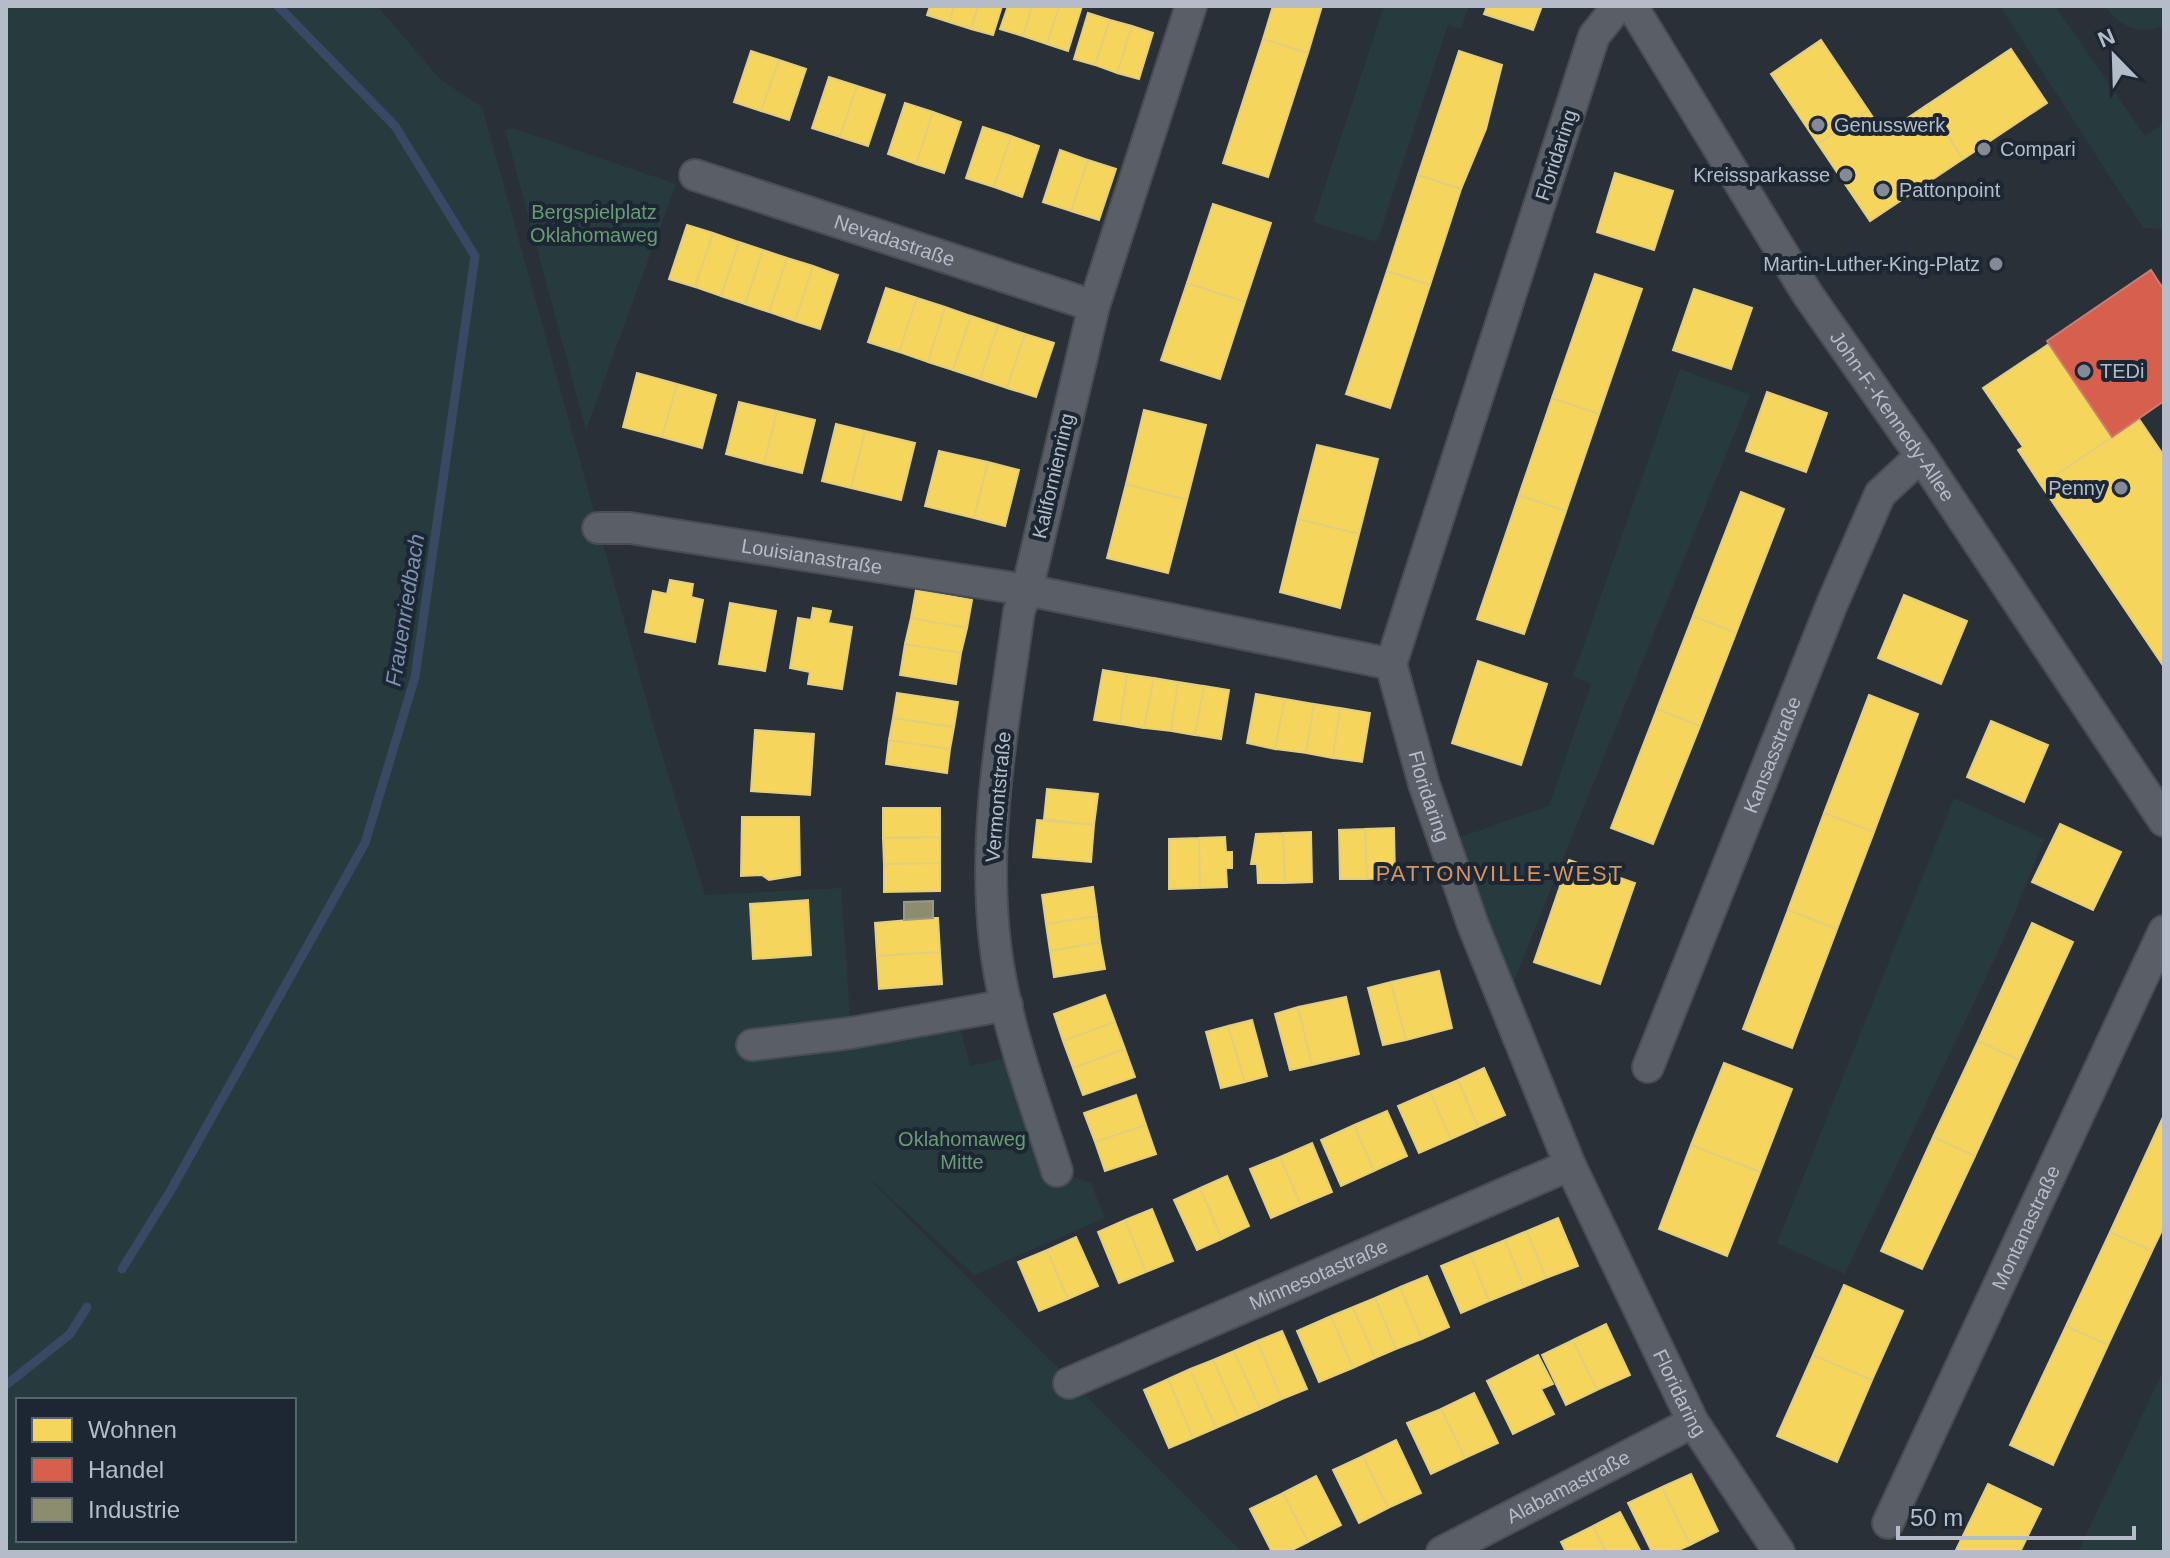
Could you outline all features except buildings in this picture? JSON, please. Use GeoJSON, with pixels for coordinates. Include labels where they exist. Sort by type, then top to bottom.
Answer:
{"type":"FeatureCollection","features":[{"type":"Feature","properties":{"kind":"street","name":"Kalifornienring"},"geometry":{"type":"LineString","coordinates":[[1027,590],[1094,306],[1191,6]]}},
{"type":"Feature","properties":{"kind":"street","name":"Floridaring"},"geometry":{"type":"LineString","coordinates":[[1618,6],[1594,36],[1391,664],[1424,784],[1468,911],[1570,1165],[1693,1422],[1779,1552]]}},
{"type":"Feature","properties":{"kind":"street","name":"John-F.-Kennedy-Allee"},"geometry":{"type":"LineString","coordinates":[[1632,6],[1808,295],[2155,790],[2164,821]]}},
{"type":"Feature","properties":{"kind":"street","name":"Nevadastraße"},"geometry":{"type":"LineString","coordinates":[[695,175],[1094,306]]}},
{"type":"Feature","properties":{"kind":"street","name":"Kansasstraße"},"geometry":{"type":"LineString","coordinates":[[1648,1067],[1832,604],[1880,494],[1921,456]]}},
{"type":"Feature","properties":{"kind":"street","name":"Louisianastraße"},"geometry":{"type":"LineString","coordinates":[[598,528],[630,528],[1027,590]]}},
{"type":"Feature","properties":{"kind":"street"},"geometry":{"type":"LineString","coordinates":[[1027,590],[1391,664]]}},
{"type":"Feature","properties":{"kind":"street","name":"Vermontstraße"},"geometry":{"type":"LineString","coordinates":[[1027,590],[1019,611],[994,801],[991,870],[995,944],[1007,1005],[1057,1171]]}},
{"type":"Feature","properties":{"kind":"street","name":"Montanastraße"},"geometry":{"type":"LineString","coordinates":[[1888,1523],[2164,931]]}},
{"type":"Feature","properties":{"kind":"street"},"geometry":{"type":"LineString","coordinates":[[752,1045],[851,1033],[1007,1005]]}},
{"type":"Feature","properties":{"kind":"street","name":"Minnesotastraße"},"geometry":{"type":"LineString","coordinates":[[1069,1383],[1570,1165]]}},
{"type":"Feature","properties":{"kind":"street","name":"Alabamastraße"},"geometry":{"type":"LineString","coordinates":[[1442,1552],[1693,1422]]}},
{"type":"Feature","properties":{"kind":"green space","name":"Oklahomaweg Mitte"},"geometry":{"type":"Polygon","coordinates":[[[6,6],[377,6],[441,80],[482,107],[655,731],[705,895],[841,888],[851,1032],[957,1016],[970,1066],[1020,1055],[1057,1171],[1091,1183],[1105,1218],[974,1275],[859,1169],[1242,1552],[6,1552],[6,6]]]}},
{"type":"Feature","properties":{"kind":"green space"},"geometry":{"type":"Polygon","coordinates":[[[1384,6],[1469,6],[1461,29],[1448,25],[1377,242],[1313,222],[1384,6]]]}},
{"type":"Feature","properties":{"kind":"green space"},"geometry":{"type":"Polygon","coordinates":[[[2000,6],[2055,6],[2145,136],[2164,123],[2164,229],[2143,228],[2000,6]]]}},
{"type":"Feature","properties":{"kind":"green space"},"geometry":{"type":"Polygon","coordinates":[[[2105,6],[2164,6],[2164,26],[2147,30],[2131,27],[2123,24],[2105,6]]]}},
{"type":"Feature","properties":{"kind":"green space","name":"Bergspielplatz Oklahomaweg"},"geometry":{"type":"Polygon","coordinates":[[[512,128],[676,184],[586,430],[505,130],[512,128]]]}},
{"type":"Feature","properties":{"kind":"green space"},"geometry":{"type":"Polygon","coordinates":[[[1680,369],[1750,395],[1513,983],[1458,838],[1549,806],[1591,684],[1573,676],[1680,369]]]}},
{"type":"Feature","properties":{"kind":"green space"},"geometry":{"type":"Polygon","coordinates":[[[1954,798],[2044,839],[2005,937],[1845,1274],[1777,1243],[1954,798]]]}},
{"type":"Feature","properties":{"kind":"green space"},"geometry":{"type":"Polygon","coordinates":[[[2164,1369],[2164,1552],[2078,1552],[2164,1369]]]}},
{"type":"Feature","properties":{"kind":"waterway","name":"Frauenriedbach"},"geometry":{"type":"LineString","coordinates":[[122,1269],[171,1190],[365,843],[415,677],[475,256],[395,126],[278,6]]}},
{"type":"Feature","properties":{"kind":"waterway","name":"Frauenriedbach"},"geometry":{"type":"LineString","coordinates":[[6,1385],[70,1334],[87,1307]]}},
{"type":"Feature","properties":{"kind":"place","name":"Genusswerk"},"geometry":{"type":"Point","coordinates":[1818,125]}},
{"type":"Feature","properties":{"kind":"place","name":"Compari"},"geometry":{"type":"Point","coordinates":[1984,149]}},
{"type":"Feature","properties":{"kind":"place","name":"Kreissparkasse"},"geometry":{"type":"Point","coordinates":[1846,175]}},
{"type":"Feature","properties":{"kind":"place","name":"Pattonpoint"},"geometry":{"type":"Point","coordinates":[1883,190]}},
{"type":"Feature","properties":{"kind":"place","name":"Martin-Luther-King-Platz"},"geometry":{"type":"Point","coordinates":[1996,264]}},
{"type":"Feature","properties":{"kind":"place","name":"TEDi"},"geometry":{"type":"Point","coordinates":[2084,371]}},
{"type":"Feature","properties":{"kind":"place","name":"Penny"},"geometry":{"type":"Point","coordinates":[2121,488]}},
{"type":"Feature","properties":{"kind":"district","name":"PATTONVILLE-WEST"},"geometry":{"type":"Point","coordinates":[1500,873]}}]}
